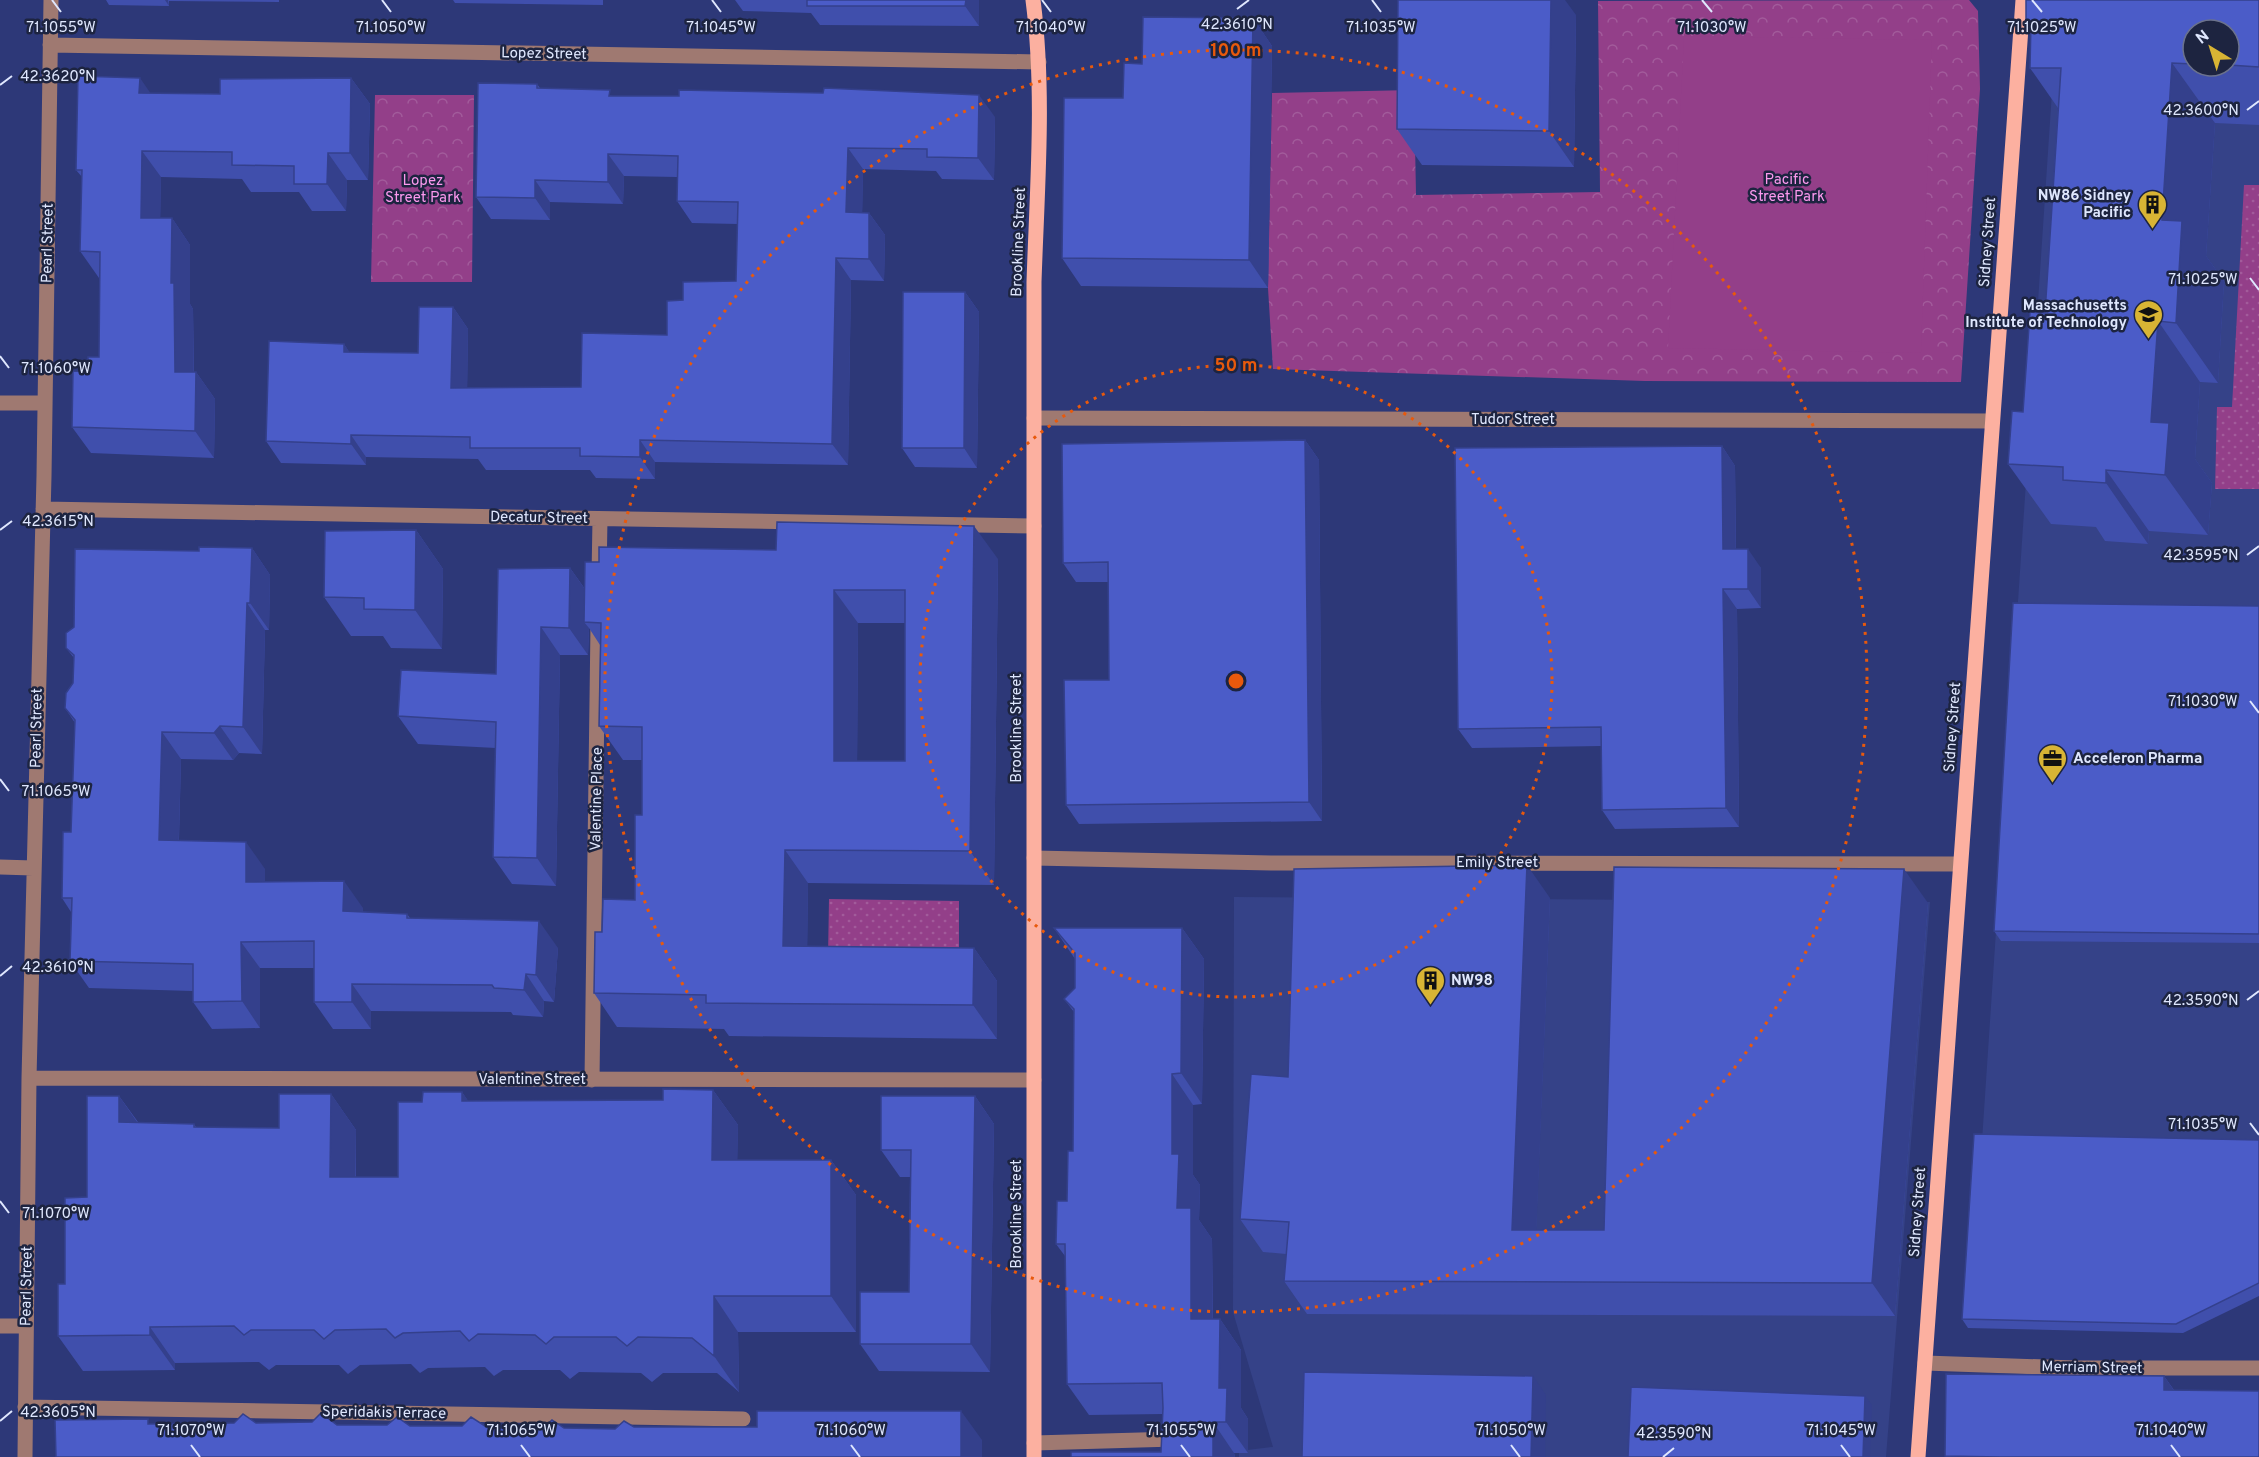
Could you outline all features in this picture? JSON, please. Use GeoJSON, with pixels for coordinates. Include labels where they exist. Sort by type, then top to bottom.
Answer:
{"type":"FeatureCollection","features":[{"type":"Feature","properties":{"kind":"main road","name":"Brookline Street"},"geometry":{"type":"LineString","coordinates":[[1034,0],[1039,62],[1034,418],[1034,1450]]}},
{"type":"Feature","properties":{"kind":"main road","name":"Sidney Street"},"geometry":{"type":"LineString","coordinates":[[1918,1457],[2023,0]]}},
{"type":"Feature","properties":{"kind":"street","name":"Pearl Street"},"geometry":{"type":"LineString","coordinates":[[25,1457],[29,1078],[43,509],[51,0]]}},
{"type":"Feature","properties":{"kind":"street","name":"Lopez Street"},"geometry":{"type":"LineString","coordinates":[[50,45],[1039,62]]}},
{"type":"Feature","properties":{"kind":"street"},"geometry":{"type":"LineString","coordinates":[[0,403],[44,403]]}},
{"type":"Feature","properties":{"kind":"street","name":"Tudor Street"},"geometry":{"type":"LineString","coordinates":[[1034,418],[1992,421]]}},
{"type":"Feature","properties":{"kind":"street","name":"Decatur Street"},"geometry":{"type":"LineString","coordinates":[[43,509],[1034,526]]}},
{"type":"Feature","properties":{"kind":"street"},"geometry":{"type":"LineString","coordinates":[[599,591],[600,519]]}},
{"type":"Feature","properties":{"kind":"street","name":"Valentine Place"},"geometry":{"type":"LineString","coordinates":[[591,1080],[598,609]]}},
{"type":"Feature","properties":{"kind":"street","name":"Emily Street"},"geometry":{"type":"LineString","coordinates":[[1034,858],[1271,863],[1960,864]]}},
{"type":"Feature","properties":{"kind":"street"},"geometry":{"type":"LineString","coordinates":[[0,867],[33,868]]}},
{"type":"Feature","properties":{"kind":"street","name":"Valentine Street"},"geometry":{"type":"LineString","coordinates":[[29,1078],[1034,1080]]}},
{"type":"Feature","properties":{"kind":"street"},"geometry":{"type":"LineString","coordinates":[[0,1326],[25,1326]]}},
{"type":"Feature","properties":{"kind":"street","name":"Merriam Street"},"geometry":{"type":"LineString","coordinates":[[1924,1363],[2075,1368],[2259,1368]]}},
{"type":"Feature","properties":{"kind":"street","name":"Speridakis Terrace"},"geometry":{"type":"LineString","coordinates":[[25,1407],[743,1419]]}},
{"type":"Feature","properties":{"kind":"street"},"geometry":{"type":"LineString","coordinates":[[1034,1450],[1175,1439]]}},
{"type":"Feature","properties":{"kind":"shaded area"},"geometry":{"type":"Polygon","coordinates":[[[2058,2],[2259,3],[2259,1156],[1982,1141],[2058,2]]]}},
{"type":"Feature","properties":{"kind":"shaded area"},"geometry":{"type":"Polygon","coordinates":[[[1234,897],[1930,902],[1886,1457],[1239,1457],[1239,1451],[1273,1447],[1233,1312],[1234,897]]]}},
{"type":"Feature","properties":{"kind":"green space","name":"Pacific Street Park"},"geometry":{"type":"Polygon","coordinates":[[[1969,0],[1978,11],[1980,89],[1961,382],[1645,381],[1273,369],[1268,288],[1272,93],[1414,90],[1416,195],[1600,192],[1598,1],[1969,0]]]}},
{"type":"Feature","properties":{"kind":"green space"},"geometry":{"type":"Polygon","coordinates":[[[1684,36],[1932,40],[1921,353],[1668,348],[1684,36]]]}},
{"type":"Feature","properties":{"kind":"green space","name":"Lopez Street Park"},"geometry":{"type":"Polygon","coordinates":[[[375,95],[474,95],[472,282],[371,282],[375,95]]]}},
{"type":"Feature","properties":{"kind":"green space"},"geometry":{"type":"Polygon","coordinates":[[[2244,185],[2259,185],[2259,489],[2215,489],[2217,407],[2232,407],[2244,185]]]}},
{"type":"Feature","properties":{"kind":"green space"},"geometry":{"type":"Polygon","coordinates":[[[829,899],[959,901],[959,958],[828,957],[829,899]]]}},
{"type":"Feature","properties":{"kind":"building"},"geometry":{"type":"Polygon","coordinates":[[[807,0],[966,0],[965,6],[807,6],[807,0]]]}},
{"type":"Feature","properties":{"kind":"building"},"geometry":{"type":"Polygon","coordinates":[[[1398,0],[1551,0],[1549,131],[1397,129],[1398,0]]]}},
{"type":"Feature","properties":{"kind":"building"},"geometry":{"type":"Polygon","coordinates":[[[2026,0],[2259,0],[2259,67],[2241,66],[2241,18],[2181,18],[2181,63],[2172,63],[2162,220],[2182,221],[2176,323],[2158,321],[2151,422],[2169,423],[2165,475],[2106,470],[2106,483],[2063,480],[2063,467],[2008,464],[2012,411],[2023,412],[2030,312],[2045,313],[2061,68],[2030,68],[2031,21],[2026,21],[2026,0]]]}},
{"type":"Feature","properties":{"kind":"building"},"geometry":{"type":"Polygon","coordinates":[[[1143,17],[1253,18],[1249,260],[1062,258],[1064,98],[1123,98],[1124,63],[1142,64],[1143,17]]]}},
{"type":"Feature","properties":{"kind":"building"},"geometry":{"type":"Polygon","coordinates":[[[78,76],[140,78],[139,93],[220,94],[220,79],[351,78],[350,153],[328,153],[327,184],[294,184],[294,166],[232,165],[232,152],[142,151],[141,218],[172,218],[171,283],[174,283],[175,372],[196,372],[195,431],[72,427],[73,371],[88,372],[88,357],[99,357],[100,252],[80,251],[82,170],[76,170],[78,76]]]}},
{"type":"Feature","properties":{"kind":"building"},"geometry":{"type":"Polygon","coordinates":[[[478,83],[537,84],[537,88],[610,90],[609,96],[679,96],[679,90],[823,93],[824,88],[979,95],[978,158],[927,157],[927,149],[848,148],[846,212],[869,213],[869,259],[836,258],[832,444],[640,440],[640,457],[580,456],[580,448],[470,448],[470,437],[351,435],[351,444],[266,441],[269,341],[344,344],[344,352],[418,353],[419,307],[453,307],[451,388],[581,387],[582,333],[667,335],[667,301],[683,300],[683,282],[736,281],[738,202],[677,201],[678,156],[608,154],[608,182],[535,180],[535,198],[476,197],[478,83]]]}},
{"type":"Feature","properties":{"kind":"building"},"geometry":{"type":"Polygon","coordinates":[[[903,292],[965,292],[964,448],[902,448],[903,292]]]}},
{"type":"Feature","properties":{"kind":"building"},"geometry":{"type":"Polygon","coordinates":[[[1305,440],[1309,802],[1066,805],[1064,680],[1109,680],[1108,562],[1063,563],[1062,444],[1305,440]]]}},
{"type":"Feature","properties":{"kind":"building"},"geometry":{"type":"Polygon","coordinates":[[[1722,446],[1723,549],[1748,549],[1748,589],[1723,589],[1726,808],[1602,810],[1601,727],[1458,729],[1455,448],[1722,446]]]}},
{"type":"Feature","properties":{"kind":"building"},"geometry":{"type":"Polygon","coordinates":[[[777,522],[974,526],[970,851],[785,850],[783,946],[974,948],[973,1005],[706,1003],[706,995],[594,993],[595,932],[602,932],[603,899],[635,900],[635,815],[642,815],[642,727],[599,726],[601,623],[584,622],[585,562],[599,562],[599,547],[776,550],[777,522]],[[834,590],[834,761],[905,761],[905,590],[834,590]]]}},
{"type":"Feature","properties":{"kind":"building"},"geometry":{"type":"Polygon","coordinates":[[[416,530],[415,610],[364,609],[364,598],[324,597],[325,531],[416,530]]]}},
{"type":"Feature","properties":{"kind":"building"},"geometry":{"type":"Polygon","coordinates":[[[199,547],[252,548],[250,603],[247,603],[243,727],[220,726],[214,733],[162,732],[159,840],[246,842],[246,882],[344,881],[343,911],[407,914],[407,918],[539,921],[536,975],[526,974],[524,990],[494,988],[492,985],[352,984],[352,1002],[314,1002],[314,941],[241,942],[242,1001],[193,1002],[193,964],[70,961],[72,898],[62,898],[63,832],[71,832],[75,720],[65,708],[66,693],[73,683],[74,655],[66,648],[66,633],[74,627],[75,549],[199,551],[199,547]]]}},
{"type":"Feature","properties":{"kind":"building"},"geometry":{"type":"Polygon","coordinates":[[[570,568],[569,628],[541,627],[537,858],[493,857],[496,722],[398,716],[401,670],[496,674],[498,569],[570,568]]]}},
{"type":"Feature","properties":{"kind":"building"},"geometry":{"type":"Polygon","coordinates":[[[2013,603],[2259,606],[2259,934],[1994,931],[2013,603]]]}},
{"type":"Feature","properties":{"kind":"building"},"geometry":{"type":"Polygon","coordinates":[[[1527,865],[1512,1230],[1604,1230],[1614,867],[1904,869],[1872,1283],[1284,1281],[1289,1222],[1240,1219],[1251,1074],[1288,1077],[1294,869],[1527,865]]]}},
{"type":"Feature","properties":{"kind":"building"},"geometry":{"type":"Polygon","coordinates":[[[1054,928],[1182,928],[1181,1073],[1172,1074],[1172,1154],[1179,1154],[1177,1208],[1191,1208],[1191,1319],[1220,1319],[1219,1388],[1227,1388],[1226,1422],[1213,1422],[1213,1457],[1071,1457],[1071,1452],[1161,1452],[1163,1408],[1162,1383],[1067,1384],[1065,1244],[1056,1244],[1057,1201],[1067,1201],[1068,1151],[1073,1151],[1074,1009],[1064,999],[1075,988],[1075,953],[1054,928]]]}},
{"type":"Feature","properties":{"kind":"building"},"geometry":{"type":"Polygon","coordinates":[[[663,1089],[713,1090],[712,1160],[831,1160],[831,1296],[714,1296],[714,1356],[692,1338],[638,1337],[627,1346],[616,1337],[554,1337],[546,1344],[535,1335],[478,1334],[469,1341],[460,1331],[403,1333],[395,1338],[386,1329],[335,1330],[324,1339],[314,1330],[251,1330],[244,1335],[234,1326],[150,1327],[150,1335],[58,1336],[58,1284],[65,1284],[65,1198],[87,1197],[87,1096],[119,1096],[119,1122],[194,1124],[194,1127],[279,1128],[279,1094],[331,1094],[330,1177],[398,1177],[398,1102],[422,1102],[423,1092],[462,1092],[462,1101],[663,1100],[663,1089]]]}},
{"type":"Feature","properties":{"kind":"building"},"geometry":{"type":"Polygon","coordinates":[[[881,1096],[975,1096],[971,1344],[860,1344],[860,1292],[909,1292],[911,1150],[881,1150],[881,1096]]]}},
{"type":"Feature","properties":{"kind":"building"},"geometry":{"type":"Polygon","coordinates":[[[1974,1134],[2259,1140],[2259,1283],[2176,1324],[1962,1319],[1974,1134]]]}},
{"type":"Feature","properties":{"kind":"building"},"geometry":{"type":"Polygon","coordinates":[[[1304,1372],[1533,1376],[1531,1457],[1302,1457],[1304,1372]]]}},
{"type":"Feature","properties":{"kind":"building"},"geometry":{"type":"Polygon","coordinates":[[[1946,1374],[2164,1376],[2164,1390],[2259,1391],[2259,1457],[1945,1456],[1946,1374]]]}},
{"type":"Feature","properties":{"kind":"building"},"geometry":{"type":"Polygon","coordinates":[[[1631,1387],[1865,1396],[1863,1457],[1628,1457],[1631,1387]]]}},
{"type":"Feature","properties":{"kind":"building"},"geometry":{"type":"Polygon","coordinates":[[[757,1411],[961,1411],[961,1457],[56,1457],[55,1420],[148,1419],[148,1424],[234,1423],[243,1414],[256,1423],[312,1422],[321,1413],[337,1425],[387,1425],[397,1417],[410,1426],[462,1426],[471,1417],[488,1428],[542,1429],[552,1420],[564,1428],[615,1429],[624,1421],[634,1427],[757,1427],[757,1411]]]}},
{"type":"Feature","properties":{"kind":"place","name":"NW86 Sidney Pacific"},"geometry":{"type":"Point","coordinates":[2152,230]}},
{"type":"Feature","properties":{"kind":"place","name":"Massachusetts Institute of Technology"},"geometry":{"type":"Point","coordinates":[2148,340]}},
{"type":"Feature","properties":{"kind":"place","name":"Acceleron Pharma"},"geometry":{"type":"Point","coordinates":[2052,784]}},
{"type":"Feature","properties":{"kind":"place","name":"NW98"},"geometry":{"type":"Point","coordinates":[1430,1006]}}]}
